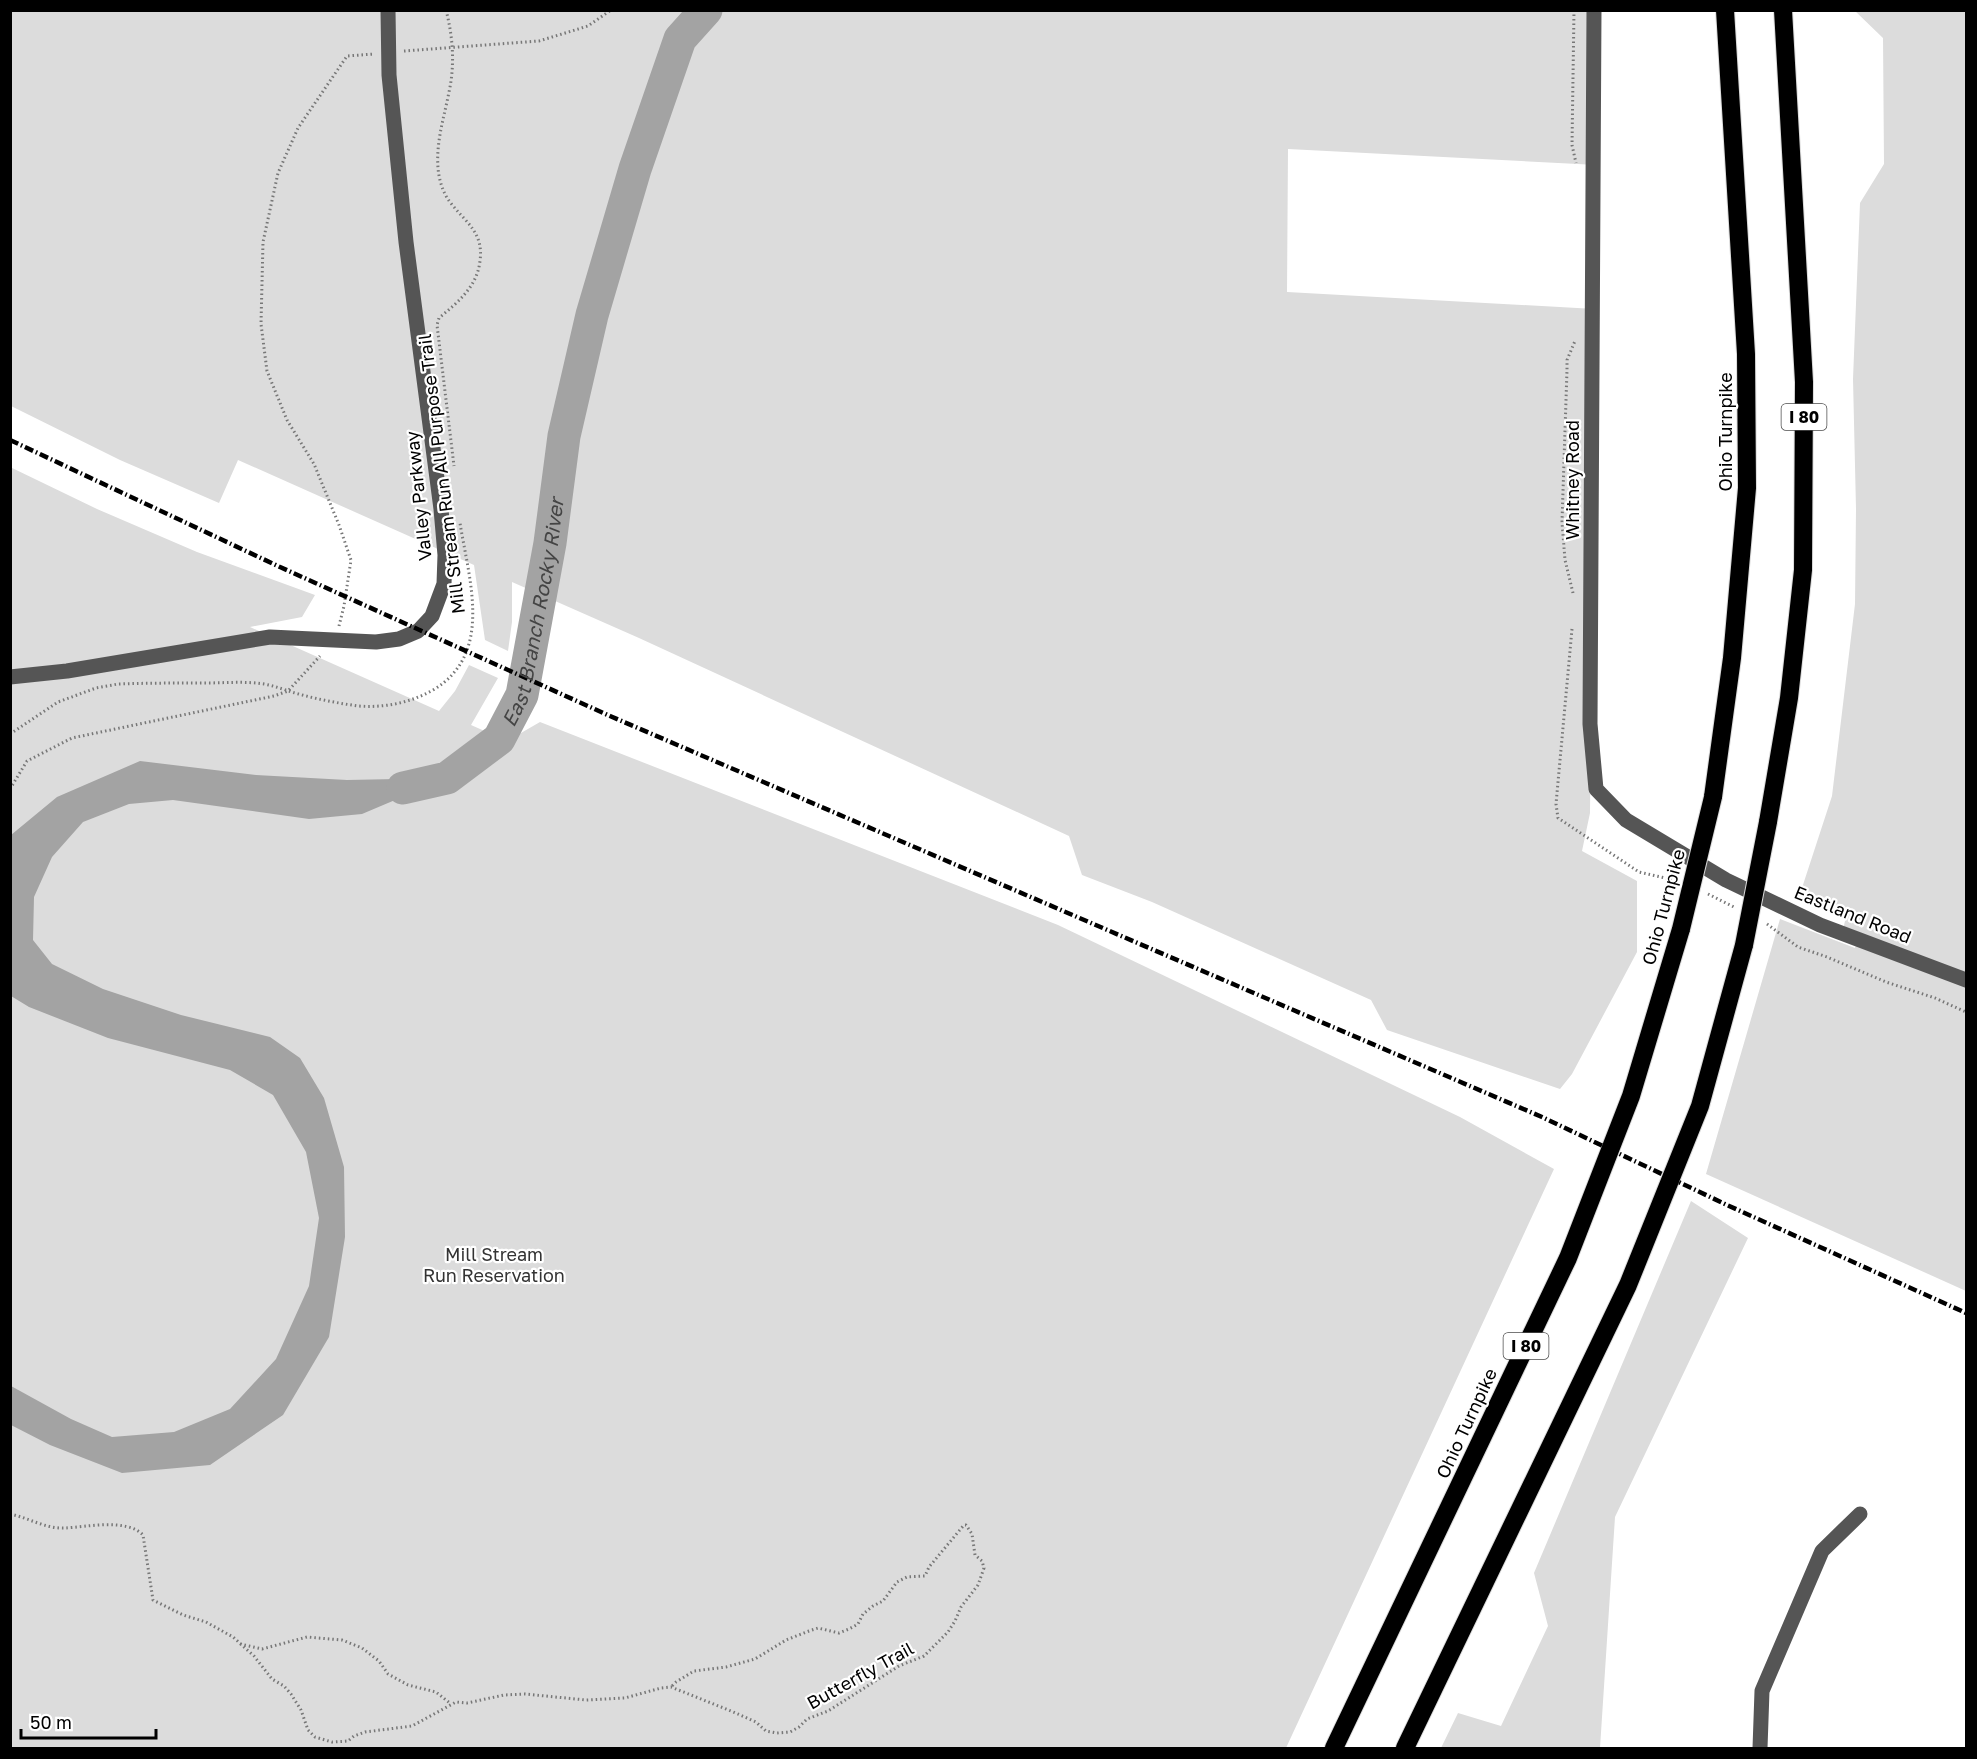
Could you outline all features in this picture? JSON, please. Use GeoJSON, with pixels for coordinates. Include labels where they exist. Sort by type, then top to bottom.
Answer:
{"type":"FeatureCollection","features":[{"type":"Feature","properties":{"kind":"highway","name":"Ohio Turnpike"},"geometry":{"type":"LineString","coordinates":[[1334,1749],[1568,1258],[1631,1096],[1681,929],[1713,797],[1732,658],[1747,488],[1746,354],[1725,10]]}},
{"type":"Feature","properties":{"kind":"highway","name":"I 80"},"geometry":{"type":"LineString","coordinates":[[1405,1749],[1628,1285],[1700,1106],[1744,945],[1789,698],[1803,570],[1804,382],[1783,10]]}},
{"type":"Feature","properties":{"kind":"street","name":"Valley Parkway"},"geometry":{"type":"LineString","coordinates":[[10,677],[67,671],[270,637],[376,642],[399,639],[417,631],[432,616],[444,584],[445,555],[406,242],[389,75],[388,10]]}},
{"type":"Feature","properties":{"kind":"street","name":"Whitney Road"},"geometry":{"type":"LineString","coordinates":[[1594,10],[1590,724],[1596,789],[1626,820],[1726,880]]}},
{"type":"Feature","properties":{"kind":"street","name":"Eastland Road"},"geometry":{"type":"LineString","coordinates":[[1726,880],[1820,926],[1966,980]]}},
{"type":"Feature","properties":{"kind":"street"},"geometry":{"type":"LineString","coordinates":[[1760,1749],[1762,1691],[1771,1669],[1822,1551],[1860,1514]]}},
{"type":"Feature","properties":{"kind":"path","name":"Mill Stream Run All Purpose Trail"},"geometry":{"type":"LineString","coordinates":[[446,10],[453,48],[449,92],[441,119],[438,169],[442,188],[451,203],[473,228],[479,243],[481,259],[477,277],[470,289],[439,318],[437,325],[454,471]]}},
{"type":"Feature","properties":{"kind":"path"},"geometry":{"type":"LineString","coordinates":[[10,789],[27,761],[72,738],[274,696],[288,691],[334,640],[344,606],[351,560],[314,464],[287,420],[267,371],[261,324],[263,242],[278,173],[298,128],[347,56],[539,41],[588,26],[611,10]]}},
{"type":"Feature","properties":{"kind":"path"},"geometry":{"type":"LineString","coordinates":[[1574,10],[1572,145],[1576,165]]}},
{"type":"Feature","properties":{"kind":"path"},"geometry":{"type":"LineString","coordinates":[[1574,600],[1565,560],[1562,522],[1567,360],[1576,339]]}},
{"type":"Feature","properties":{"kind":"path","name":"Mill Stream Run All Purpose Trail"},"geometry":{"type":"LineString","coordinates":[[10,734],[58,702],[96,688],[118,684],[264,684],[312,698],[376,707],[418,697],[444,683],[455,673],[464,659],[470,642],[472,626],[469,564],[459,514]]}},
{"type":"Feature","properties":{"kind":"path"},"geometry":{"type":"LineString","coordinates":[[1573,626],[1556,804],[1558,818],[1639,872],[1677,880]]}},
{"type":"Feature","properties":{"kind":"path"},"geometry":{"type":"LineString","coordinates":[[1707,893],[1735,907]]}},
{"type":"Feature","properties":{"kind":"path"},"geometry":{"type":"LineString","coordinates":[[1762,921],[1798,947],[1886,982],[1935,998],[1966,1012]]}},
{"type":"Feature","properties":{"kind":"path","name":"Butterfly Trail"},"geometry":{"type":"LineString","coordinates":[[10,1514],[64,1529],[118,1526],[138,1531],[143,1535],[153,1600],[233,1637],[254,1656],[272,1679],[284,1686],[291,1694],[302,1710],[308,1730],[315,1737],[332,1742],[348,1741],[365,1732],[412,1726],[423,1722],[451,1704],[504,1695],[525,1694],[586,1700],[625,1698],[671,1687],[756,1722],[766,1731],[790,1732],[807,1719],[828,1712],[899,1666],[924,1656],[935,1647],[955,1622],[961,1607],[978,1585],[982,1575],[984,1568],[982,1561],[975,1555],[972,1534],[964,1525],[929,1567],[925,1576],[907,1577],[897,1582],[884,1601],[873,1606],[863,1614],[858,1624],[849,1629],[838,1633],[818,1628],[786,1640],[755,1659],[726,1667],[694,1671],[671,1687]]}},
{"type":"Feature","properties":{"kind":"path","name":"Butterfly Trail"},"geometry":{"type":"LineString","coordinates":[[240,1644],[262,1649],[307,1637],[342,1640],[362,1648],[379,1661],[388,1674],[408,1685],[436,1692],[451,1704]]}},
{"type":"Feature","properties":{"kind":"green space"},"geometry":{"type":"Polygon","coordinates":[[[10,11],[1596,11],[1597,165],[1288,149],[1287,292],[1595,309],[1590,813],[1582,851],[1637,881],[1637,952],[1572,1074],[1560,1089],[1387,1030],[1371,1000],[1152,902],[1082,875],[1069,836],[512,582],[512,622],[508,651],[485,640],[474,565],[238,460],[219,503],[120,460],[11,406],[10,11]]]}},
{"type":"Feature","properties":{"kind":"green space"},"geometry":{"type":"Polygon","coordinates":[[[1855,11],[1966,11],[1966,1291],[1706,1174],[1780,919],[1855,948],[1859,936],[1843,930],[1847,912],[1800,894],[1832,796],[1855,604],[1856,509],[1853,379],[1860,203],[1884,164],[1883,38],[1855,11]]]}},
{"type":"Feature","properties":{"kind":"green space","name":"Mill Stream Run Reservation"},"geometry":{"type":"Polygon","coordinates":[[[10,467],[97,509],[197,552],[315,595],[302,617],[250,627],[439,711],[455,691],[469,665],[498,678],[471,725],[507,741],[540,722],[1058,925],[1460,1117],[1554,1169],[1286,1748],[11,1748],[10,467]]]}},
{"type":"Feature","properties":{"kind":"green space"},"geometry":{"type":"Polygon","coordinates":[[[1691,1201],[1748,1238],[1615,1517],[1600,1748],[1441,1748],[1458,1713],[1501,1726],[1548,1626],[1534,1573],[1691,1201]]]}},
{"type":"Feature","properties":{"kind":"shaded area"},"geometry":{"type":"Polygon","coordinates":[[[140,761],[256,775],[347,780],[447,778],[362,814],[309,819],[173,800],[129,804],[83,822],[52,857],[34,897],[33,940],[52,964],[103,989],[181,1015],[270,1037],[300,1058],[324,1098],[344,1167],[345,1237],[329,1337],[283,1415],[210,1465],[122,1473],[50,1445],[11,1425],[11,1386],[71,1419],[112,1437],[174,1432],[230,1409],[276,1359],[309,1286],[319,1218],[306,1152],[273,1095],[230,1070],[108,1038],[29,1007],[11,996],[11,835],[57,797],[140,761]]]}},
{"type":"Feature","properties":{"kind":"waterway","name":"East Branch Rocky River"},"geometry":{"type":"LineString","coordinates":[[403,788],[447,778],[499,739],[522,695],[550,543],[564,436],[592,315],[635,169],[680,39],[706,10]]}},
{"type":"Feature","properties":{"kind":"railway"},"geometry":{"type":"LineString","coordinates":[[10,440],[280,567],[610,716],[1542,1117],[1727,1205],[1966,1313]]}}]}
